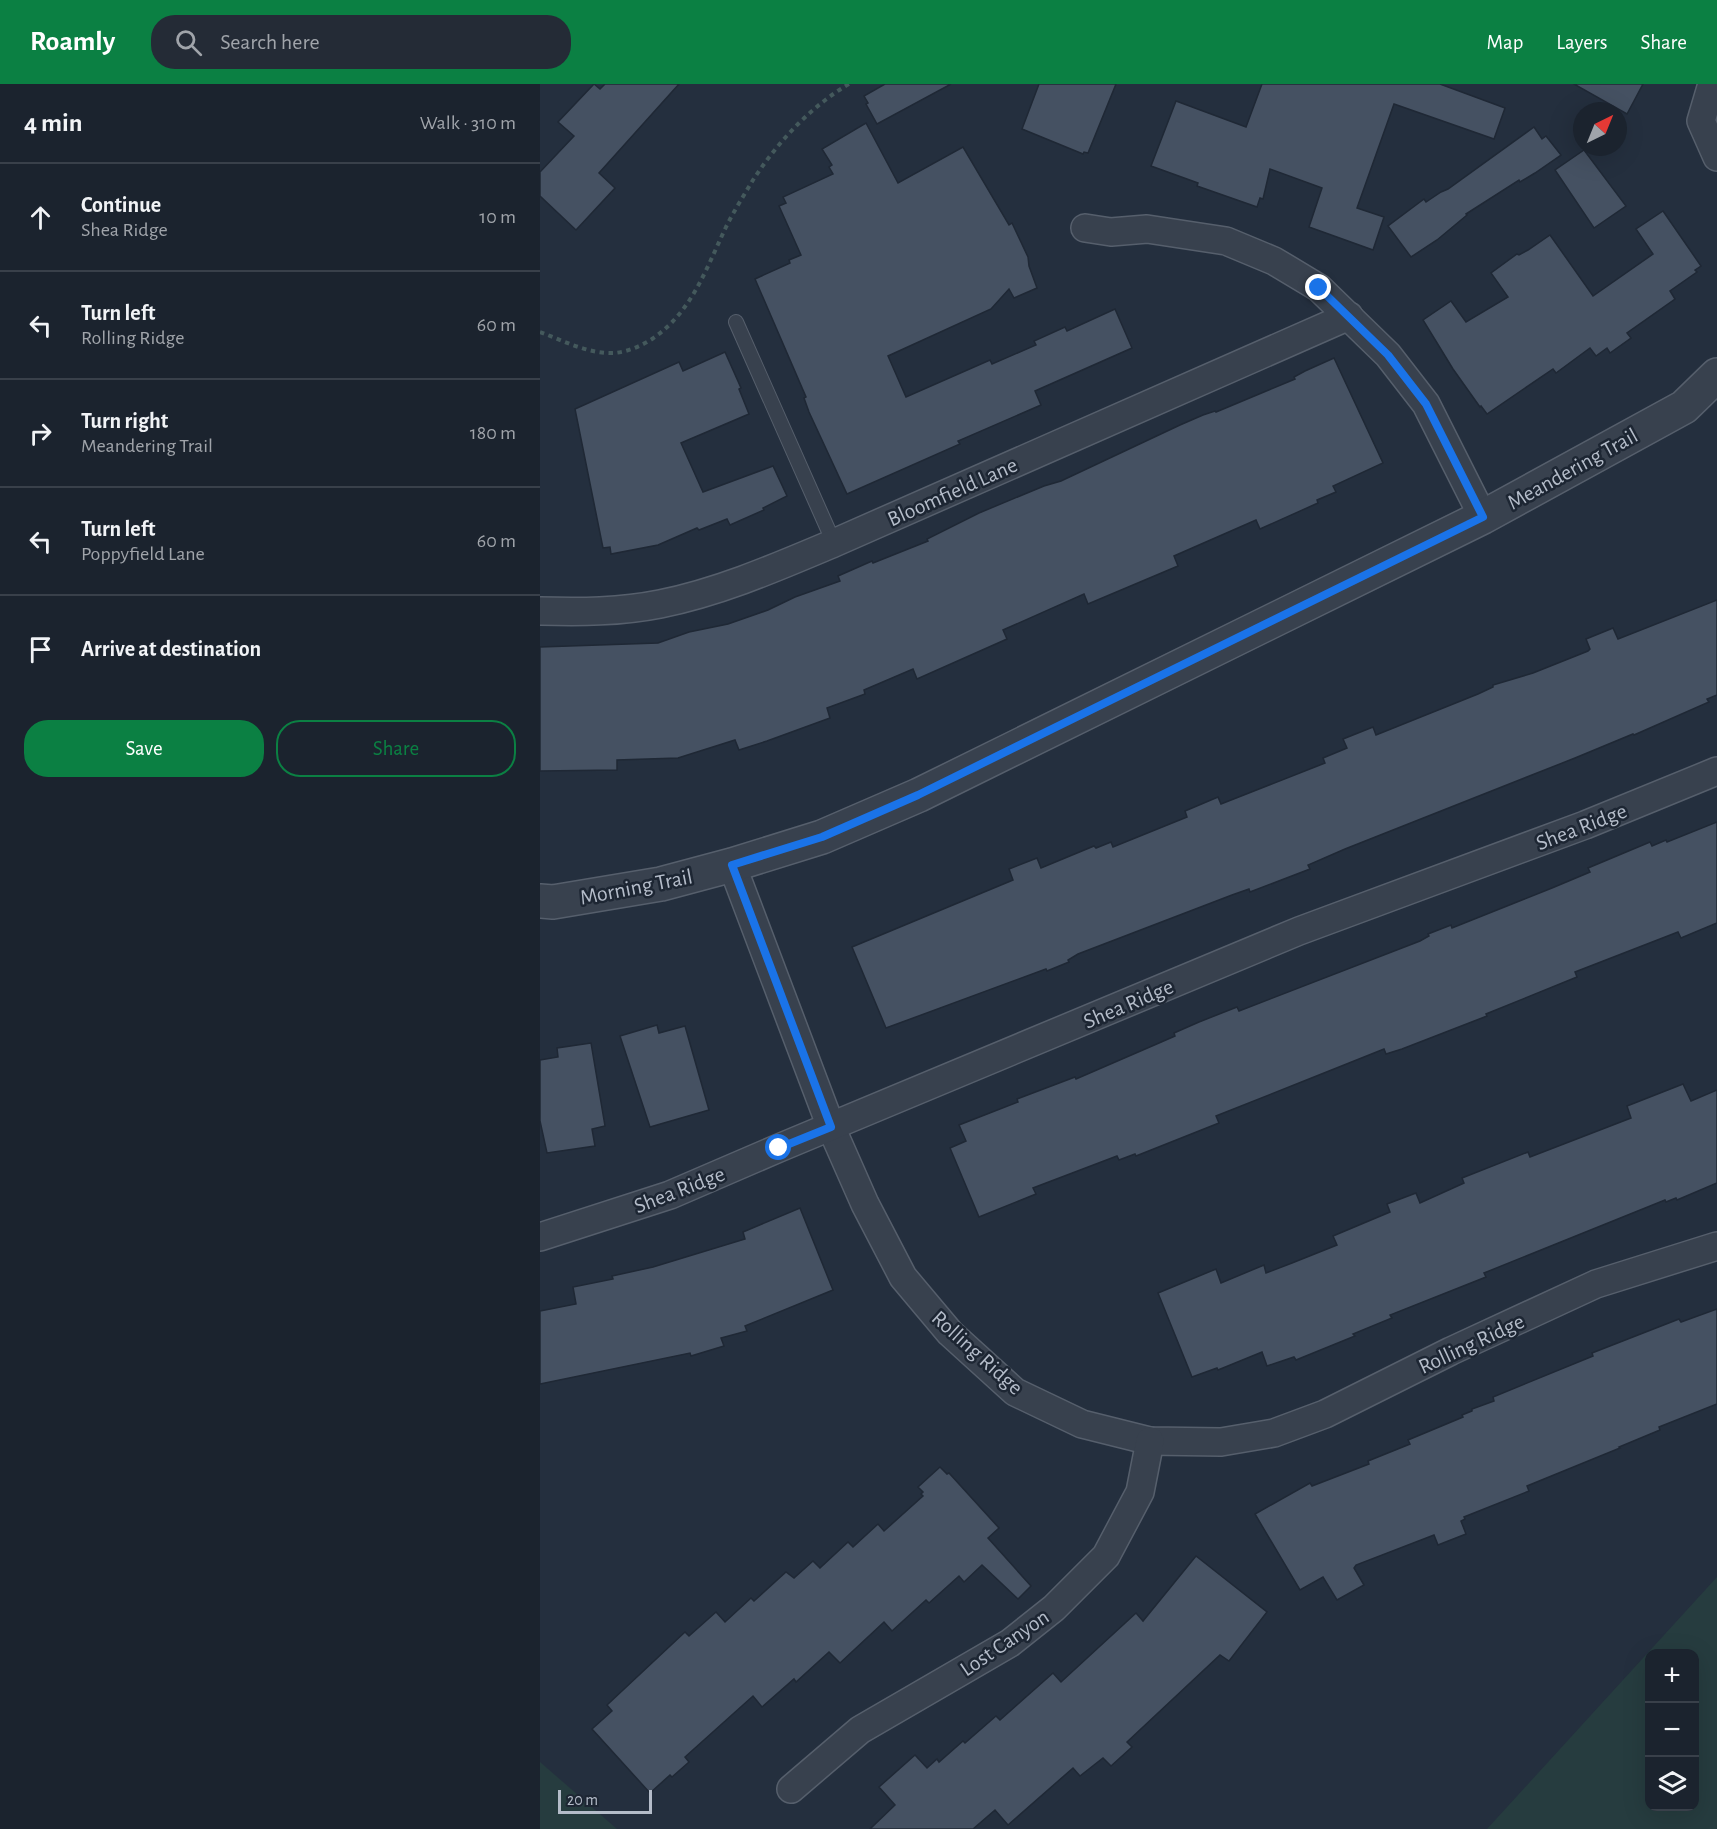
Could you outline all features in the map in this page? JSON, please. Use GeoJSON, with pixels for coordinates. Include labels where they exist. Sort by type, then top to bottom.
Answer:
{"type":"FeatureCollection","features":[{"type":"Feature","properties":{"kind":"street"},"geometry":{"type":"LineString","coordinates":[[1712,84],[1701,121],[1717,157]]}},
{"type":"Feature","properties":{"kind":"street"},"geometry":{"type":"LineString","coordinates":[[1085,228],[1111,232],[1147,229],[1226,241],[1274,261],[1319,288],[1388,355],[1426,404],[1483,517]]}},
{"type":"Feature","properties":{"kind":"street","name":"Bloomfield Lane"},"geometry":{"type":"LineString","coordinates":[[540,611],[597,612],[660,604],[749,578],[834,543],[1350,316]]}},
{"type":"Feature","properties":{"kind":"street","name":"Meandering Trail"},"geometry":{"type":"LineString","coordinates":[[732,865],[822,837],[918,795],[1483,517],[1684,407],[1717,375]]}},
{"type":"Feature","properties":{"kind":"street","name":"Shea Ridge"},"geometry":{"type":"LineString","coordinates":[[540,1237],[670,1195],[1299,932],[1585,825],[1717,771]]}},
{"type":"Feature","properties":{"kind":"street","name":"Morning Trail"},"geometry":{"type":"LineString","coordinates":[[540,902],[553,902],[661,884],[732,865]]}},
{"type":"Feature","properties":{"kind":"street","name":"Rolling Ridge"},"geometry":{"type":"LineString","coordinates":[[732,865],[831,1127],[865,1204],[903,1277],[950,1333],[1015,1392],[1082,1424],[1150,1441],[1221,1442],[1274,1433],[1325,1414],[1451,1351],[1596,1284],[1717,1246]]}},
{"type":"Feature","properties":{"kind":"street","name":"Lost Canyon"},"geometry":{"type":"LineString","coordinates":[[791,1789],[860,1730],[1011,1642],[1054,1608],[1106,1556],[1140,1492],[1150,1441]]}},
{"type":"Feature","properties":{"kind":"lane"},"geometry":{"type":"LineString","coordinates":[[736,322],[834,543]]}},
{"type":"Feature","properties":{"kind":"path"},"geometry":{"type":"LineString","coordinates":[[540,332],[589,351],[615,353],[640,346],[666,329],[685,309],[754,178],[793,130],[817,107],[849,84]]}},
{"type":"Feature","properties":{"kind":"green space"},"geometry":{"type":"Polygon","coordinates":[[[1717,1577],[1717,1829],[1487,1829],[1645,1656],[1645,1811],[1699,1811],[1699,1649],[1651,1649],[1717,1577]]]}},
{"type":"Feature","properties":{"kind":"green space"},"geometry":{"type":"Polygon","coordinates":[[[540,1762],[617,1829],[540,1829],[540,1762]]]}},
{"type":"Feature","properties":{"kind":"building"},"geometry":{"type":"Polygon","coordinates":[[[594,84],[600,89],[605,84],[679,84],[599,173],[615,188],[576,230],[540,196],[540,172],[574,136],[558,122],[594,84]]]}},
{"type":"Feature","properties":{"kind":"building"},"geometry":{"type":"Polygon","coordinates":[[[885,84],[951,84],[877,124],[864,96],[885,84]]]}},
{"type":"Feature","properties":{"kind":"building"},"geometry":{"type":"Polygon","coordinates":[[[1039,84],[1116,84],[1088,153],[1083,154],[1022,129],[1039,84]]]}},
{"type":"Feature","properties":{"kind":"building"},"geometry":{"type":"Polygon","coordinates":[[[1262,84],[1440,84],[1505,108],[1494,139],[1394,104],[1357,208],[1384,217],[1373,250],[1309,227],[1322,188],[1270,169],[1263,199],[1260,198],[1257,207],[1197,186],[1198,183],[1151,166],[1176,101],[1246,127],[1262,84]]]}},
{"type":"Feature","properties":{"kind":"building"},"geometry":{"type":"Polygon","coordinates":[[[1574,84],[1643,84],[1627,114],[1627,102],[1606,102],[1574,84]]]}},
{"type":"Feature","properties":{"kind":"building"},"geometry":{"type":"Polygon","coordinates":[[[866,123],[898,183],[963,147],[1009,225],[1012,223],[1028,257],[1037,288],[1014,298],[1009,289],[991,309],[888,356],[906,397],[990,360],[992,364],[1036,345],[1034,341],[1065,327],[1067,331],[1115,309],[1132,348],[1035,391],[1041,405],[958,441],[960,444],[847,494],[809,412],[804,398],[806,397],[755,279],[790,263],[789,260],[801,255],[779,206],[786,203],[783,197],[833,174],[829,167],[832,165],[822,149],[866,123]]]}},
{"type":"Feature","properties":{"kind":"building"},"geometry":{"type":"Polygon","coordinates":[[[1534,127],[1542,139],[1546,136],[1561,155],[1466,214],[1437,240],[1411,257],[1388,226],[1424,199],[1426,202],[1448,189],[1534,127]]]}},
{"type":"Feature","properties":{"kind":"building"},"geometry":{"type":"Polygon","coordinates":[[[1575,156],[1588,156],[1626,206],[1594,228],[1555,170],[1575,156]]]}},
{"type":"Feature","properties":{"kind":"building"},"geometry":{"type":"Polygon","coordinates":[[[1663,211],[1701,266],[1695,270],[1697,272],[1670,291],[1675,299],[1627,333],[1631,338],[1610,353],[1607,348],[1596,356],[1590,348],[1556,373],[1553,369],[1487,414],[1453,369],[1423,320],[1451,301],[1466,322],[1508,297],[1491,273],[1517,254],[1528,250],[1550,235],[1593,296],[1653,254],[1636,229],[1663,211]]]}},
{"type":"Feature","properties":{"kind":"building"},"geometry":{"type":"Polygon","coordinates":[[[725,352],[741,388],[739,389],[749,414],[681,443],[703,492],[773,466],[787,496],[763,508],[764,510],[730,525],[727,519],[699,530],[697,528],[658,545],[611,554],[610,547],[603,548],[575,409],[679,362],[683,371],[725,352]]]}},
{"type":"Feature","properties":{"kind":"building"},"geometry":{"type":"Polygon","coordinates":[[[1334,358],[1383,463],[1333,486],[1336,492],[1317,500],[1318,503],[1260,529],[1256,520],[1174,556],[1178,566],[1088,604],[1084,594],[1003,630],[1007,639],[917,679],[913,669],[864,690],[865,694],[827,708],[830,718],[767,741],[739,750],[735,740],[678,758],[617,760],[617,770],[540,771],[540,647],[658,643],[689,632],[728,624],[768,610],[795,597],[840,581],[838,576],[872,561],[873,563],[928,541],[927,539],[979,513],[1061,481],[1203,415],[1216,412],[1295,379],[1294,377],[1305,371],[1334,358]]]}},
{"type":"Feature","properties":{"kind":"building"},"geometry":{"type":"Polygon","coordinates":[[[1717,600],[1717,695],[1707,699],[1709,702],[1634,735],[1345,849],[1308,865],[1310,869],[1250,892],[1249,889],[1232,895],[1078,954],[1068,960],[1069,962],[1047,971],[1046,969],[886,1028],[852,947],[1013,880],[1009,869],[1037,858],[1041,868],[1094,846],[1096,848],[1111,842],[1113,847],[1187,817],[1185,811],[1218,797],[1221,804],[1325,763],[1323,758],[1347,748],[1343,739],[1373,727],[1376,735],[1478,694],[1493,685],[1533,673],[1588,651],[1590,649],[1586,639],[1613,628],[1618,639],[1717,600]]]}},
{"type":"Feature","properties":{"kind":"building"},"geometry":{"type":"Polygon","coordinates":[[[1717,822],[1717,923],[1681,938],[1678,932],[1575,972],[1577,977],[1486,1014],[1487,1016],[1402,1049],[1386,1054],[1384,1049],[1216,1116],[1219,1123],[1136,1156],[1135,1154],[1119,1160],[1117,1156],[1033,1188],[1036,1194],[979,1217],[950,1148],[966,1141],[959,1125],[1018,1102],[1017,1099],[1075,1077],[1076,1079],[1175,1036],[1174,1033],[1199,1022],[1237,1007],[1239,1011],[1420,941],[1429,936],[1428,934],[1451,925],[1452,928],[1590,872],[1588,868],[1650,842],[1652,846],[1666,840],[1667,842],[1717,822]]]}},
{"type":"Feature","properties":{"kind":"building"},"geometry":{"type":"Polygon","coordinates":[[[657,1025],[659,1033],[685,1026],[709,1110],[650,1127],[620,1036],[657,1025]]]}},
{"type":"Feature","properties":{"kind":"building"},"geometry":{"type":"Polygon","coordinates":[[[591,1043],[605,1126],[592,1129],[595,1146],[547,1153],[540,1121],[540,1060],[558,1057],[557,1048],[591,1043]]]}},
{"type":"Feature","properties":{"kind":"building"},"geometry":{"type":"Polygon","coordinates":[[[1683,1084],[1691,1101],[1717,1090],[1717,1183],[1677,1200],[1676,1198],[1666,1202],[1665,1200],[1484,1273],[1486,1277],[1390,1315],[1392,1318],[1353,1334],[1355,1336],[1296,1360],[1294,1357],[1267,1366],[1262,1352],[1218,1370],[1217,1368],[1192,1377],[1158,1293],[1216,1269],[1221,1283],[1264,1265],[1266,1273],[1292,1263],[1337,1245],[1333,1236],[1390,1212],[1387,1204],[1416,1193],[1420,1203],[1464,1183],[1462,1178],[1528,1152],[1530,1157],[1631,1118],[1627,1106],[1683,1084]]]}},
{"type":"Feature","properties":{"kind":"building"},"geometry":{"type":"Polygon","coordinates":[[[800,1208],[833,1290],[745,1326],[747,1331],[721,1338],[724,1346],[691,1356],[690,1353],[540,1384],[540,1311],[576,1304],[573,1287],[613,1279],[612,1276],[653,1267],[745,1239],[743,1232],[800,1208]]]}},
{"type":"Feature","properties":{"kind":"building"},"geometry":{"type":"Polygon","coordinates":[[[1717,1309],[1717,1404],[1659,1427],[1660,1430],[1620,1448],[1527,1486],[1529,1491],[1464,1517],[1465,1519],[1461,1521],[1466,1534],[1438,1545],[1434,1535],[1356,1565],[1354,1568],[1364,1585],[1337,1600],[1323,1577],[1300,1590],[1255,1514],[1310,1483],[1312,1486],[1369,1464],[1368,1461],[1410,1444],[1408,1440],[1463,1417],[1462,1415],[1472,1409],[1494,1401],[1493,1397],[1593,1356],[1592,1353],[1679,1319],[1681,1322],[1717,1309]]]}},
{"type":"Feature","properties":{"kind":"building"},"geometry":{"type":"Polygon","coordinates":[[[940,1467],[947,1474],[949,1473],[999,1528],[988,1538],[1031,1586],[1018,1599],[982,1565],[964,1582],[959,1576],[929,1603],[926,1600],[892,1631],[884,1622],[840,1663],[829,1652],[796,1682],[794,1679],[762,1707],[753,1696],[685,1757],[689,1762],[650,1793],[592,1729],[612,1711],[607,1705],[685,1632],[689,1636],[716,1612],[725,1622],[751,1598],[754,1601],[786,1572],[794,1578],[813,1561],[820,1568],[848,1542],[853,1547],[878,1524],[884,1531],[923,1496],[921,1494],[923,1492],[918,1487],[940,1467]]]}},
{"type":"Feature","properties":{"kind":"building"},"geometry":{"type":"Polygon","coordinates":[[[1196,1556],[1267,1612],[1229,1661],[1220,1655],[1127,1742],[1132,1747],[1111,1766],[1103,1758],[1080,1776],[1073,1768],[1008,1825],[995,1810],[973,1829],[870,1829],[895,1805],[879,1787],[915,1755],[927,1768],[937,1759],[939,1762],[996,1716],[1000,1720],[1053,1673],[1061,1682],[1136,1613],[1143,1621],[1196,1556]]]}},
{"type":"Feature","properties":{"kind":"route"},"geometry":{"type":"LineString","coordinates":[[779,1148],[831,1127],[732,865],[822,837],[918,795],[1483,517],[1426,404],[1388,355],[1319,288]]}}]}
